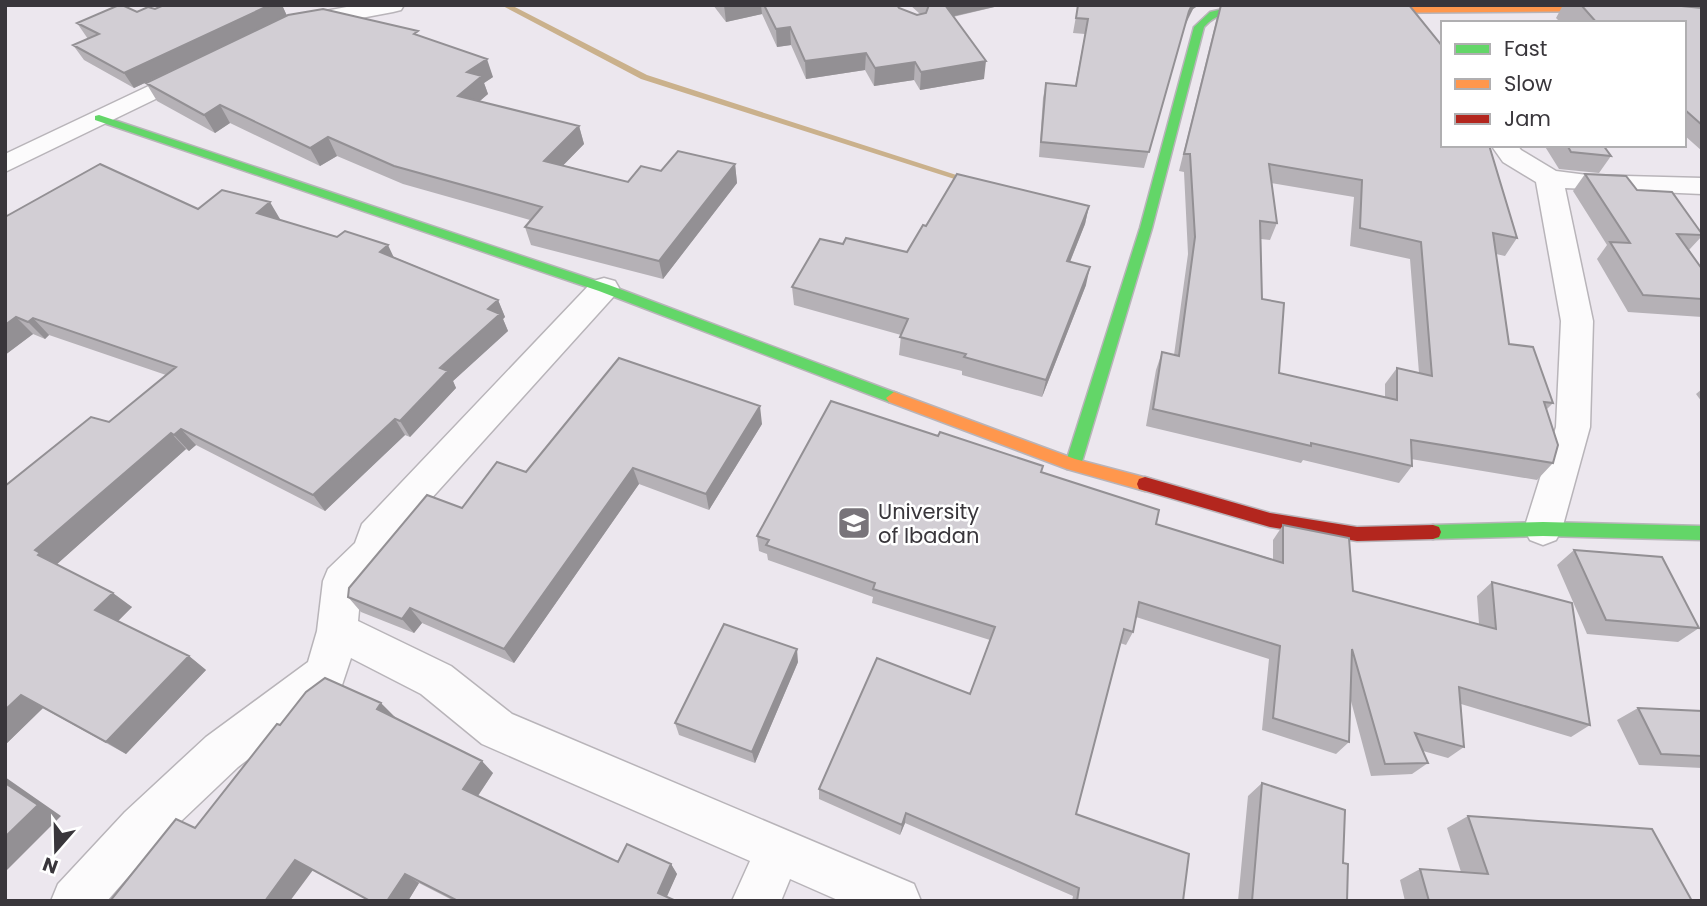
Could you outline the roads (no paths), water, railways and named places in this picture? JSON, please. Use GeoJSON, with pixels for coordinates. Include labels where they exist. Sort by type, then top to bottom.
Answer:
{"type":"FeatureCollection","features":[{"type":"Feature","properties":{"kind":"street"},"geometry":{"type":"LineString","coordinates":[[279,29],[320,17],[393,5]]}},
{"type":"Feature","properties":{"kind":"street"},"geometry":{"type":"LineString","coordinates":[[1338,10],[1629,7]]}},
{"type":"Feature","properties":{"kind":"street"},"geometry":{"type":"LineString","coordinates":[[1073,465],[1146,228],[1204,15],[1215,9],[1283,10]]}},
{"type":"Feature","properties":{"kind":"street"},"geometry":{"type":"LineString","coordinates":[[5,164],[215,61]]}},
{"type":"Feature","properties":{"kind":"street"},"geometry":{"type":"LineString","coordinates":[[99,118],[604,288],[1073,465],[1270,520],[1357,534],[1544,529],[1702,533]]}},
{"type":"Feature","properties":{"kind":"street"},"geometry":{"type":"LineString","coordinates":[[1505,147],[1512,156],[1549,178],[1587,183],[1702,186]]}},
{"type":"Feature","properties":{"kind":"street"},"geometry":{"type":"LineString","coordinates":[[1544,529],[1573,427],[1577,321],[1549,178]]}},
{"type":"Feature","properties":{"kind":"street"},"geometry":{"type":"LineString","coordinates":[[75,901],[141,828],[222,752],[326,674],[337,631],[342,581],[373,550],[376,534],[604,288]]}},
{"type":"Feature","properties":{"kind":"street"},"geometry":{"type":"LineString","coordinates":[[337,631],[436,680],[497,729],[897,901]]}},
{"type":"Feature","properties":{"kind":"street"},"geometry":{"type":"LineString","coordinates":[[756,901],[779,851]]}},
{"type":"Feature","properties":{"kind":"waterway"},"geometry":{"type":"LineString","coordinates":[[505,5],[644,77],[970,181]]}},
{"type":"Feature","properties":{"kind":"place","name":"University of Ibadan"},"geometry":{"type":"Point","coordinates":[854,523]}}]}
